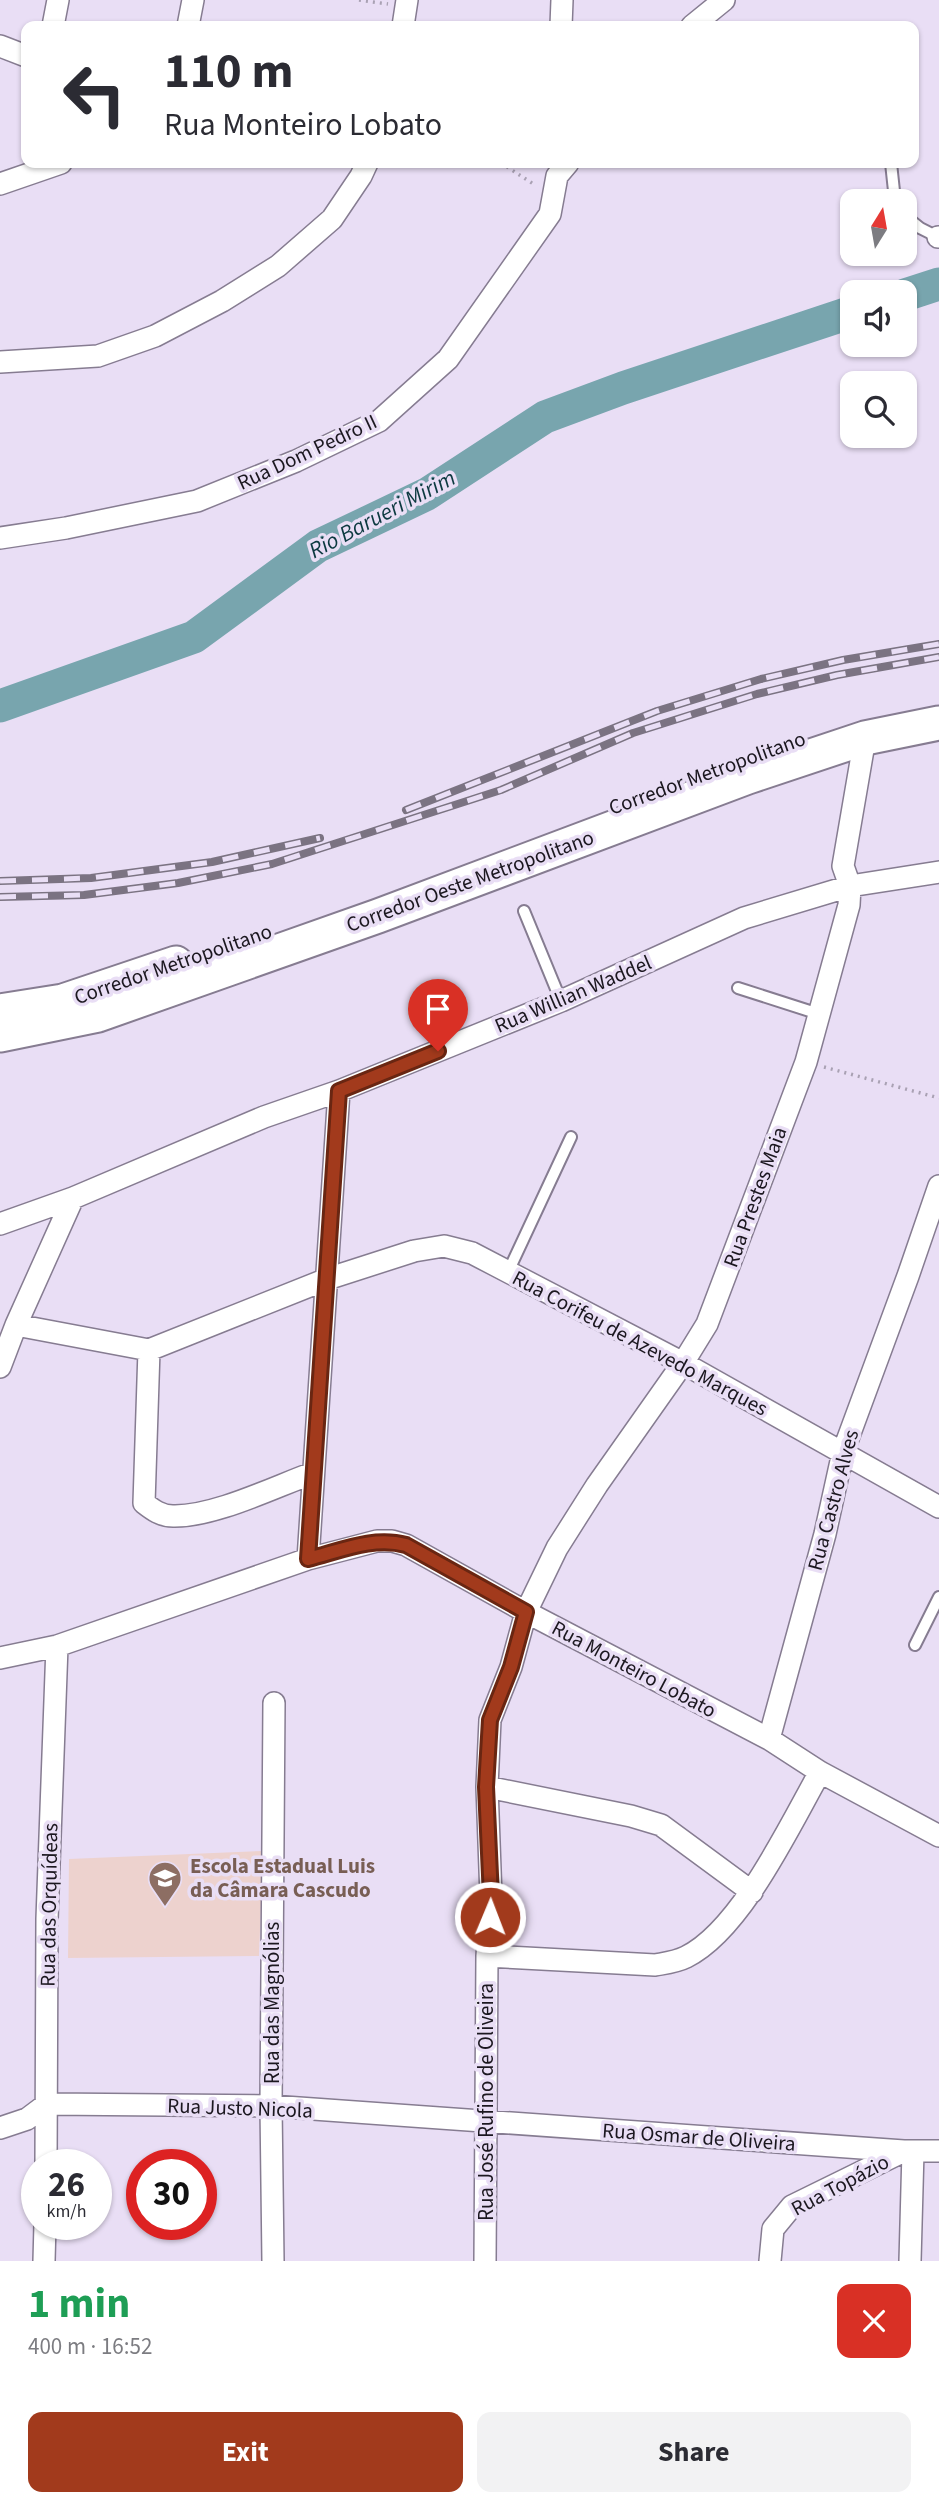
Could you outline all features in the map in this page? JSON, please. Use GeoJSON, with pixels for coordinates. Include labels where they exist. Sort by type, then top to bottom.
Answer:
{"type":"FeatureCollection","features":[{"type":"Feature","properties":{"kind":"main road","name":"Corredor Metropolitano"},"geometry":{"type":"LineString","coordinates":[[0,1011],[63,1001],[350,905],[736,760],[852,722],[939,703]]}},
{"type":"Feature","properties":{"kind":"main road"},"geometry":{"type":"LineString","coordinates":[[865,738],[895,721],[939,711]]}},
{"type":"Feature","properties":{"kind":"main road","name":"Corredor Oeste Metropolitano"},"geometry":{"type":"LineString","coordinates":[[0,1035],[98,1015],[378,916],[748,777],[865,738],[939,723]]}},
{"type":"Feature","properties":{"kind":"street"},"geometry":{"type":"LineString","coordinates":[[54,21],[58,0]]}},
{"type":"Feature","properties":{"kind":"street"},"geometry":{"type":"LineString","coordinates":[[189,21],[193,0]]}},
{"type":"Feature","properties":{"kind":"street"},"geometry":{"type":"LineString","coordinates":[[561,21],[562,0]]}},
{"type":"Feature","properties":{"kind":"street"},"geometry":{"type":"LineString","coordinates":[[698,21],[724,0]]}},
{"type":"Feature","properties":{"kind":"street"},"geometry":{"type":"LineString","coordinates":[[0,46],[21,54]]}},
{"type":"Feature","properties":{"kind":"street"},"geometry":{"type":"LineString","coordinates":[[0,184],[46,168]]}},
{"type":"Feature","properties":{"kind":"street"},"geometry":{"type":"LineString","coordinates":[[0,362],[98,356],[155,336],[222,301],[278,266],[332,219],[365,168]]}},
{"type":"Feature","properties":{"kind":"street","name":"Rua Dom Pedro II"},"geometry":{"type":"LineString","coordinates":[[0,538],[66,528],[197,501],[296,461],[379,421],[448,359],[550,214],[559,175]]}},
{"type":"Feature","properties":{"kind":"street","name":"Rua Prestes Maia"},"geometry":{"type":"LineString","coordinates":[[526,1612],[557,1548],[597,1485],[683,1363],[704,1329],[717,1299],[806,1062],[849,905],[850,886],[843,866],[865,738]]}},
{"type":"Feature","properties":{"kind":"street","name":"Rua Willian Waddel"},"geometry":{"type":"LineString","coordinates":[[0,1224],[73,1198],[264,1117],[339,1091],[561,1001],[744,918],[850,886],[939,872]]}},
{"type":"Feature","properties":{"kind":"street"},"geometry":{"type":"LineString","coordinates":[[308,1559],[339,1091]]}},
{"type":"Feature","properties":{"kind":"street","name":"Rua Castro Alves"},"geometry":{"type":"LineString","coordinates":[[769,1739],[825,1534],[843,1452],[939,1186]]}},
{"type":"Feature","properties":{"kind":"street"},"geometry":{"type":"LineString","coordinates":[[0,1367],[73,1198]]}},
{"type":"Feature","properties":{"kind":"street","name":"Rua Corifeu de Azevedo Marques"},"geometry":{"type":"LineString","coordinates":[[149,1350],[327,1279],[414,1251],[444,1246],[472,1253],[683,1363],[939,1507]]}},
{"type":"Feature","properties":{"kind":"street"},"geometry":{"type":"LineString","coordinates":[[16,1325],[149,1350],[144,1503],[155,1512],[173,1516],[209,1511],[313,1472]]}},
{"type":"Feature","properties":{"kind":"street","name":"Rua Monteiro Lobato"},"geometry":{"type":"LineString","coordinates":[[0,1658],[57,1646],[308,1559],[377,1541],[391,1541],[406,1545],[526,1612],[769,1739],[820,1772],[939,1836]]}},
{"type":"Feature","properties":{"kind":"street","name":"Rua José Rufino de Oliveira"},"geometry":{"type":"LineString","coordinates":[[485,2261],[487,1956],[491,1897],[486,1787],[490,1720],[511,1667],[526,1612]]}},
{"type":"Feature","properties":{"kind":"street","name":"Rua das Orquídeas"},"geometry":{"type":"LineString","coordinates":[[46,2149],[47,1919],[57,1646]]}},
{"type":"Feature","properties":{"kind":"street","name":"Rua das Magnólias"},"geometry":{"type":"LineString","coordinates":[[273,2261],[271,2106],[274,1703]]}},
{"type":"Feature","properties":{"kind":"street"},"geometry":{"type":"LineString","coordinates":[[487,1956],[655,1965],[686,1957],[713,1938],[752,1892],[820,1772]]}},
{"type":"Feature","properties":{"kind":"street"},"geometry":{"type":"LineString","coordinates":[[486,1787],[631,1816],[661,1825],[752,1892]]}},
{"type":"Feature","properties":{"kind":"street"},"geometry":{"type":"LineString","coordinates":[[0,2128],[27,2119],[47,2104]]}},
{"type":"Feature","properties":{"kind":"street","name":"Rua Justo Nicola"},"geometry":{"type":"LineString","coordinates":[[47,2104],[271,2106],[486,2122]]}},
{"type":"Feature","properties":{"kind":"street","name":"Rua Osmar de Oliveira"},"geometry":{"type":"LineString","coordinates":[[486,2122],[939,2151]]}},
{"type":"Feature","properties":{"kind":"street"},"geometry":{"type":"LineString","coordinates":[[908,2151],[910,2261]]}},
{"type":"Feature","properties":{"kind":"street","name":"Rua Topázio"},"geometry":{"type":"LineString","coordinates":[[770,2261],[773,2229],[792,2206],[908,2151]]}},
{"type":"Feature","properties":{"kind":"street"},"geometry":{"type":"LineString","coordinates":[[44,2261],[45,2240]]}},
{"type":"Feature","properties":{"kind":"lane"},"geometry":{"type":"LineString","coordinates":[[892,168],[894,189]]}},
{"type":"Feature","properties":{"kind":"lane"},"geometry":{"type":"LineString","coordinates":[[917,226],[939,237]]}},
{"type":"Feature","properties":{"kind":"lane"},"geometry":{"type":"LineString","coordinates":[[524,911],[561,1001]]}},
{"type":"Feature","properties":{"kind":"lane"},"geometry":{"type":"LineString","coordinates":[[738,988],[819,1014]]}},
{"type":"Feature","properties":{"kind":"lane"},"geometry":{"type":"LineString","coordinates":[[508,1272],[570,1137]]}},
{"type":"Feature","properties":{"kind":"lane"},"geometry":{"type":"LineString","coordinates":[[915,1645],[939,1597]]}},
{"type":"Feature","properties":{"kind":"path"},"geometry":{"type":"LineString","coordinates":[[359,0],[405,11]]}},
{"type":"Feature","properties":{"kind":"path"},"geometry":{"type":"LineString","coordinates":[[525,168],[559,175]]}},
{"type":"Feature","properties":{"kind":"path"},"geometry":{"type":"LineString","coordinates":[[806,1062],[939,1098]]}},
{"type":"Feature","properties":{"kind":"shaded area","name":"Escola Estadual Luis da Câmara Cascudo"},"geometry":{"type":"Polygon","coordinates":[[[263,1851],[259,1956],[68,1958],[69,1859],[263,1851]]]}},
{"type":"Feature","properties":{"kind":"waterway","name":"Rio Barueri Mirim"},"geometry":{"type":"LineString","coordinates":[[917,291],[939,284]]}},
{"type":"Feature","properties":{"kind":"waterway","name":"Rio Barueri Mirim"},"geometry":{"type":"LineString","coordinates":[[0,706],[194,637],[318,546],[427,494],[545,417],[623,388],[840,316]]}},
{"type":"Feature","properties":{"kind":"railway"},"geometry":{"type":"LineString","coordinates":[[406,810],[657,711],[761,679],[843,660],[939,644]]}},
{"type":"Feature","properties":{"kind":"railway"},"geometry":{"type":"LineString","coordinates":[[0,897],[84,895],[178,883],[272,864],[501,790],[633,733],[757,694],[837,675],[939,657]]}},
{"type":"Feature","properties":{"kind":"railway"},"geometry":{"type":"LineString","coordinates":[[0,881],[91,878],[212,862],[320,838]]}},
{"type":"Feature","properties":{"kind":"place","name":"Escola Estadual Luis da Câmara Cascudo"},"geometry":{"type":"Point","coordinates":[165,1908]}},
{"type":"Feature","properties":{"kind":"route"},"geometry":{"type":"LineString","coordinates":[[438,1051],[339,1091],[308,1559],[377,1541],[391,1541],[406,1545],[526,1612],[511,1667],[490,1720],[486,1787],[490,1917]]}}]}
